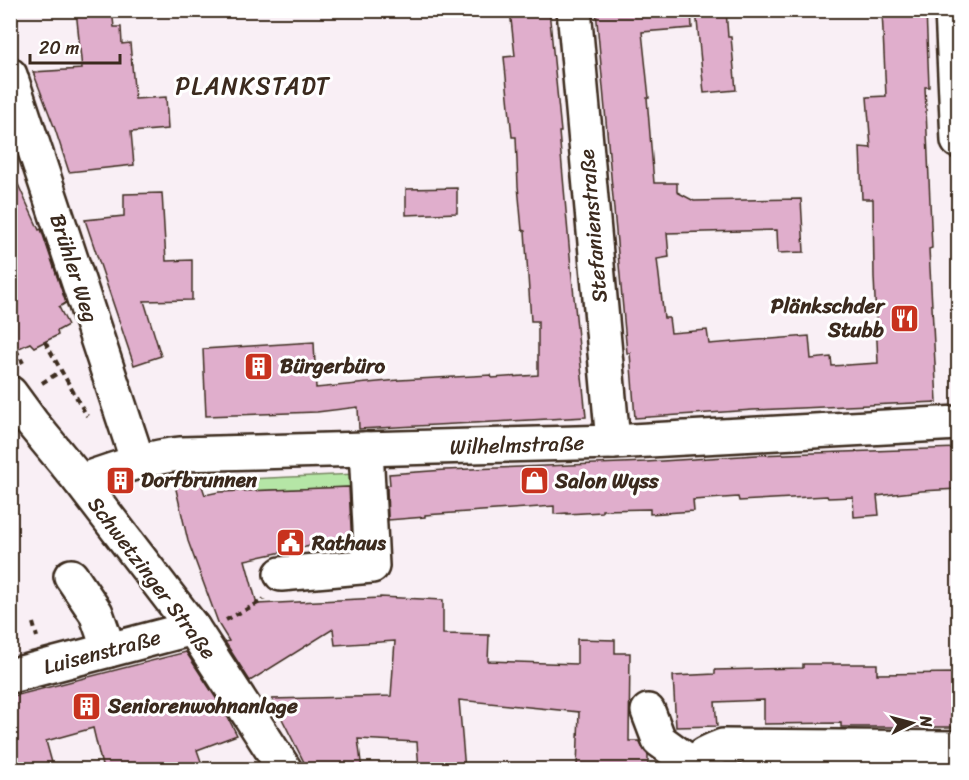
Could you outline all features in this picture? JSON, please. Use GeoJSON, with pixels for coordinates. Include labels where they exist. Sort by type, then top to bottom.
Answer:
{"type":"FeatureCollection","features":[{"type":"Feature","properties":{"kind":"street","name":"Stefanienstraße"},"geometry":{"type":"LineString","coordinates":[[574,10],[613,442]]}},
{"type":"Feature","properties":{"kind":"street"},"geometry":{"type":"LineString","coordinates":[[952,10],[958,141]]}},
{"type":"Feature","properties":{"kind":"street","name":"Brühler Weg"},"geometry":{"type":"LineString","coordinates":[[10,75],[138,462]]}},
{"type":"Feature","properties":{"kind":"street","name":"Schwetzinger Straße"},"geometry":{"type":"LineString","coordinates":[[26,382],[21,426],[80,481],[195,631],[284,769]]}},
{"type":"Feature","properties":{"kind":"street","name":"Wilhelmstraße"},"geometry":{"type":"LineString","coordinates":[[80,481],[138,462],[181,454],[613,442],[958,423]]}},
{"type":"Feature","properties":{"kind":"street"},"geometry":{"type":"LineString","coordinates":[[281,574],[372,566],[366,449]]}},
{"type":"Feature","properties":{"kind":"street"},"geometry":{"type":"LineString","coordinates":[[71,576],[96,613],[109,650]]}},
{"type":"Feature","properties":{"kind":"street","name":"Luisenstraße"},"geometry":{"type":"LineString","coordinates":[[10,676],[109,650],[195,631]]}},
{"type":"Feature","properties":{"kind":"street"},"geometry":{"type":"LineString","coordinates":[[648,711],[659,740],[691,767],[706,752],[723,746],[947,755]]}},
{"type":"Feature","properties":{"kind":"path"},"geometry":{"type":"LineString","coordinates":[[14,341],[12,342],[20,359],[26,382],[61,371]]}},
{"type":"Feature","properties":{"kind":"path"},"geometry":{"type":"LineString","coordinates":[[195,631],[262,601],[281,574]]}},
{"type":"Feature","properties":{"kind":"green space"},"geometry":{"type":"Polygon","coordinates":[[[356,474],[357,487],[246,491],[245,479],[356,474]]]}},
{"type":"Feature","properties":{"kind":"building"},"geometry":{"type":"Polygon","coordinates":[[[76,10],[112,10],[114,27],[121,27],[122,44],[130,43],[135,99],[166,97],[168,129],[131,132],[134,165],[69,172],[33,72],[82,69],[76,10]]]}},
{"type":"Feature","properties":{"kind":"building"},"geometry":{"type":"Polygon","coordinates":[[[510,10],[549,10],[586,417],[359,429],[358,407],[317,412],[206,416],[203,349],[314,342],[316,388],[399,380],[538,375],[538,321],[531,321],[525,231],[522,230],[518,186],[516,137],[512,137],[504,57],[515,56],[510,10]]]}},
{"type":"Feature","properties":{"kind":"building"},"geometry":{"type":"Polygon","coordinates":[[[596,10],[691,10],[692,28],[642,32],[654,183],[677,183],[677,192],[694,201],[801,199],[804,252],[778,253],[777,230],[667,233],[669,257],[657,259],[664,318],[669,318],[671,333],[707,330],[709,344],[809,336],[811,359],[831,357],[832,366],[878,363],[873,199],[862,199],[860,147],[871,148],[867,97],[886,96],[882,10],[926,10],[929,87],[925,87],[932,248],[929,249],[937,402],[635,418],[596,10]]]}},
{"type":"Feature","properties":{"kind":"building"},"geometry":{"type":"Polygon","coordinates":[[[696,10],[726,10],[736,90],[704,93],[696,10]]]}},
{"type":"Feature","properties":{"kind":"building"},"geometry":{"type":"Polygon","coordinates":[[[10,167],[39,230],[41,229],[66,303],[59,307],[68,325],[57,331],[58,335],[34,347],[30,343],[17,349],[10,332],[10,167]]]}},
{"type":"Feature","properties":{"kind":"building"},"geometry":{"type":"Polygon","coordinates":[[[457,188],[457,213],[406,215],[406,189],[457,188]]]}},
{"type":"Feature","properties":{"kind":"building"},"geometry":{"type":"Polygon","coordinates":[[[162,193],[166,261],[192,260],[192,300],[144,301],[161,356],[134,365],[85,220],[124,216],[124,194],[162,193]]]}},
{"type":"Feature","properties":{"kind":"building"},"geometry":{"type":"Polygon","coordinates":[[[958,448],[958,489],[877,496],[879,515],[854,517],[853,497],[828,498],[827,496],[739,501],[738,497],[693,500],[694,511],[650,514],[650,509],[554,514],[554,506],[425,515],[425,517],[388,520],[389,474],[757,455],[958,448]]]}},
{"type":"Feature","properties":{"kind":"building"},"geometry":{"type":"Polygon","coordinates":[[[200,480],[205,495],[219,492],[349,487],[352,547],[335,548],[334,541],[245,560],[257,604],[380,597],[443,600],[443,634],[489,635],[488,661],[577,664],[577,639],[615,640],[615,653],[630,653],[629,741],[639,741],[648,755],[648,770],[600,770],[600,768],[577,767],[579,712],[459,700],[465,770],[419,770],[417,742],[358,739],[362,770],[308,770],[272,699],[391,696],[395,641],[335,645],[333,629],[250,681],[225,642],[229,641],[219,625],[188,541],[175,485],[200,480]]]}},
{"type":"Feature","properties":{"kind":"building","name":"Seniorenwohnanlage"},"geometry":{"type":"Polygon","coordinates":[[[186,652],[225,712],[237,735],[197,750],[204,770],[103,770],[93,728],[46,741],[54,770],[10,770],[10,697],[186,652]]]}},
{"type":"Feature","properties":{"kind":"building"},"geometry":{"type":"Polygon","coordinates":[[[803,664],[877,664],[877,674],[958,673],[958,727],[841,727],[841,723],[764,724],[764,700],[715,702],[717,726],[676,727],[673,676],[715,674],[715,670],[803,668],[803,664]]]}},
{"type":"Feature","properties":{"kind":"place","name":"Plänkschder Stubb"},"geometry":{"type":"Point","coordinates":[905,318]}},
{"type":"Feature","properties":{"kind":"place","name":"Bürgerbüro"},"geometry":{"type":"Point","coordinates":[259,366]}},
{"type":"Feature","properties":{"kind":"place","name":"Dorfbrunnen"},"geometry":{"type":"Point","coordinates":[120,480]}},
{"type":"Feature","properties":{"kind":"place","name":"Salon Wyss"},"geometry":{"type":"Point","coordinates":[534,481]}},
{"type":"Feature","properties":{"kind":"place","name":"Rathaus"},"geometry":{"type":"Point","coordinates":[291,543]}},
{"type":"Feature","properties":{"kind":"place","name":"Seniorenwohnanlage"},"geometry":{"type":"Point","coordinates":[87,706]}},
{"type":"Feature","properties":{"kind":"district","name":"PLANKSTADT"},"geometry":{"type":"Point","coordinates":[253,86]}}]}
